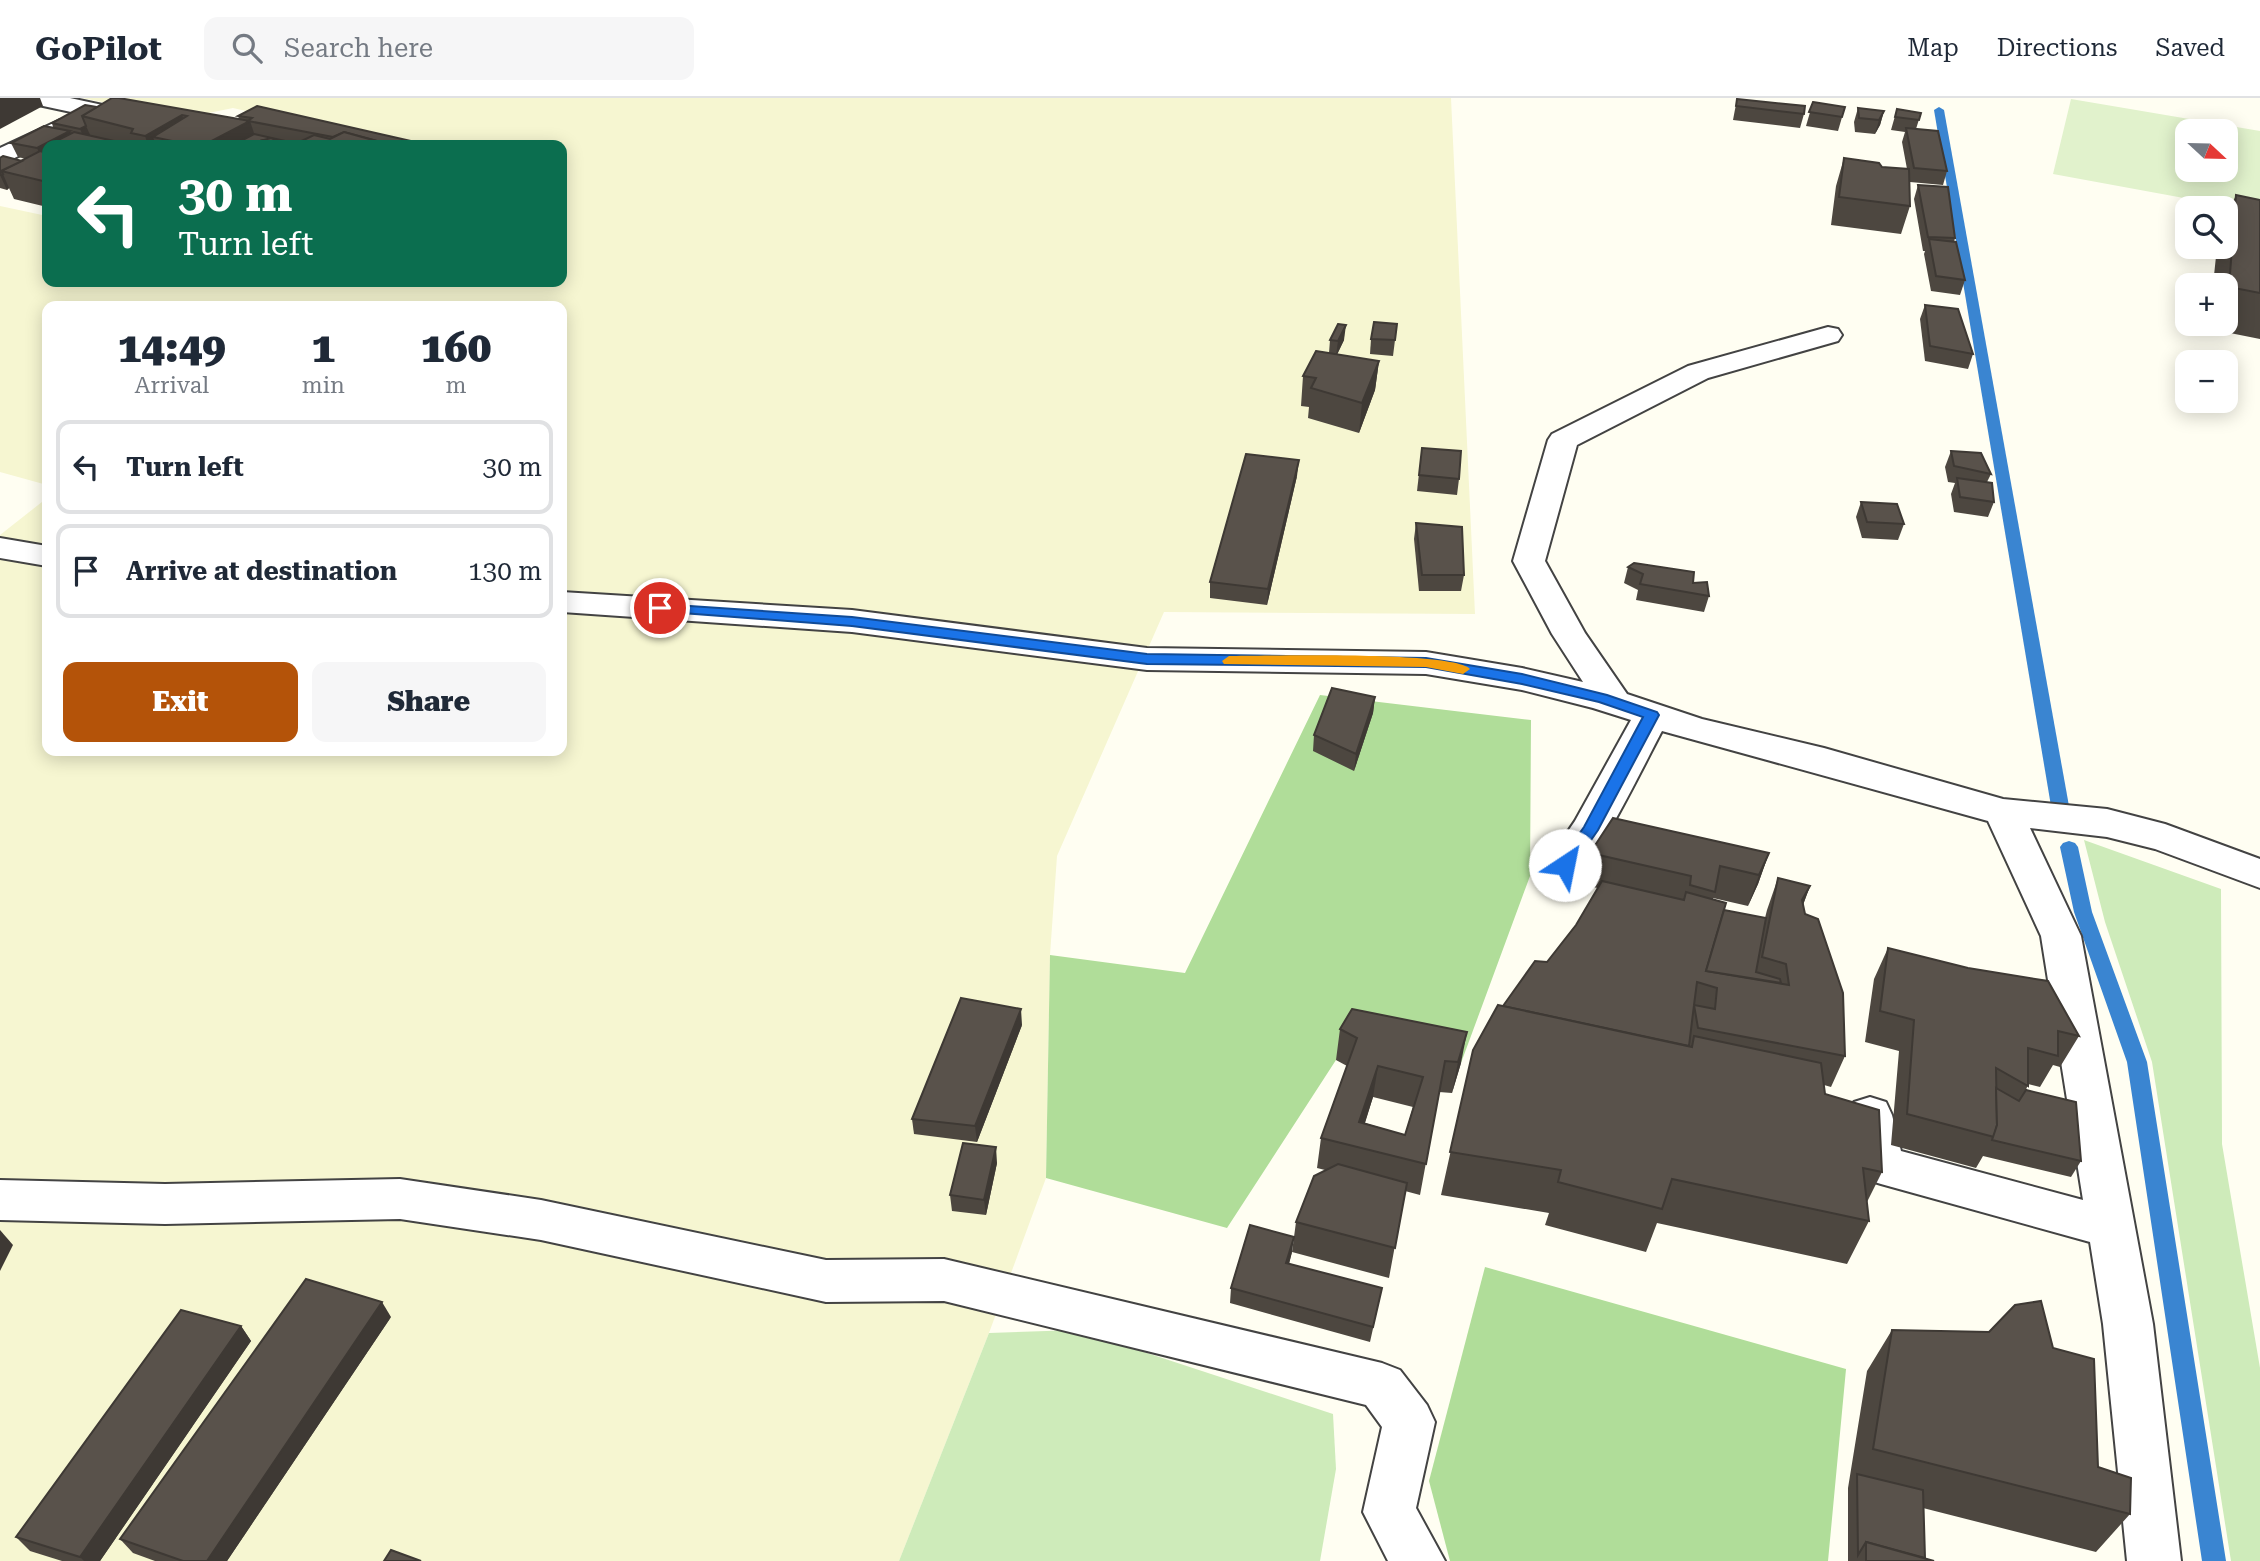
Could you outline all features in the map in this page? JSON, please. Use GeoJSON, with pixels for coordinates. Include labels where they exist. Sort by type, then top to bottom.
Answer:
{"type":"FeatureCollection","features":[{"type":"Feature","properties":{"kind":"street"},"geometry":{"type":"LineString","coordinates":[[37,98],[150,121]]}},
{"type":"Feature","properties":{"kind":"street"},"geometry":{"type":"LineString","coordinates":[[0,158],[93,110]]}},
{"type":"Feature","properties":{"kind":"street"},"geometry":{"type":"LineString","coordinates":[[0,158],[35,167]]}},
{"type":"Feature","properties":{"kind":"street"},"geometry":{"type":"LineString","coordinates":[[1614,702],[1569,634],[1529,561],[1563,440],[1698,372],[1828,335]]}},
{"type":"Feature","properties":{"kind":"street"},"geometry":{"type":"LineString","coordinates":[[0,548],[42,555]]}},
{"type":"Feature","properties":{"kind":"street"},"geometry":{"type":"LineString","coordinates":[[567,602],[852,621],[1147,659],[1426,663],[1522,679],[1614,702],[1694,729],[1824,761],[2003,812],[2107,823],[2165,838],[2260,874]]}},
{"type":"Feature","properties":{"kind":"street"},"geometry":{"type":"LineString","coordinates":[[1565,865],[1590,830],[1652,715]]}},
{"type":"Feature","properties":{"kind":"street"},"geometry":{"type":"LineString","coordinates":[[2003,812],[2060,936],[2128,1324],[2154,1561]]}},
{"type":"Feature","properties":{"kind":"street"},"geometry":{"type":"LineString","coordinates":[[1831,1111],[1870,1114],[1881,1165],[2110,1227]]}},
{"type":"Feature","properties":{"kind":"street"},"geometry":{"type":"LineString","coordinates":[[0,1200],[165,1204],[400,1199],[541,1220],[826,1281],[944,1280],[1382,1386],[1409,1422],[1389,1513],[1418,1561]]}},
{"type":"Feature","properties":{"kind":"green space"},"geometry":{"type":"Polygon","coordinates":[[[82,98],[1451,98],[1475,614],[1164,612],[1057,856],[1050,955],[1046,1178],[989,1333],[899,1561],[0,1561],[0,535],[42,502],[42,756],[567,756],[567,301],[42,301],[42,484],[0,472],[0,206],[42,215],[42,287],[567,287],[567,140],[373,140],[233,108],[184,118],[82,98]]]}},
{"type":"Feature","properties":{"kind":"green space"},"geometry":{"type":"Polygon","coordinates":[[[2071,99],[2189,119],[2175,119],[2175,182],[2238,182],[2238,127],[2260,131],[2260,212],[2238,208],[2238,196],[2175,196],[2053,174],[2071,99]]]}},
{"type":"Feature","properties":{"kind":"green space"},"geometry":{"type":"Polygon","coordinates":[[[1320,695],[1531,720],[1530,876],[1461,1063],[1336,1060],[1227,1228],[1046,1178],[1050,955],[1185,973],[1320,695]]]}},
{"type":"Feature","properties":{"kind":"green space"},"geometry":{"type":"Polygon","coordinates":[[[2084,840],[2221,889],[2222,1144],[2260,1368],[2260,1561],[2231,1561],[2152,1062],[2105,922],[2084,840]]]}},
{"type":"Feature","properties":{"kind":"green space"},"geometry":{"type":"Polygon","coordinates":[[[1485,1267],[1846,1369],[1828,1561],[1450,1561],[1429,1481],[1485,1267]]]}},
{"type":"Feature","properties":{"kind":"green space"},"geometry":{"type":"Polygon","coordinates":[[[1077,1330],[1333,1414],[1336,1469],[1320,1561],[899,1561],[989,1333],[1077,1330]]]}},
{"type":"Feature","properties":{"kind":"building"},"geometry":{"type":"Polygon","coordinates":[[[112,98],[119,98],[250,121],[214,140],[168,140],[153,137],[187,116],[182,115],[145,136],[131,133],[133,129],[82,116],[112,98]]]}},
{"type":"Feature","properties":{"kind":"building"},"geometry":{"type":"Polygon","coordinates":[[[1737,99],[1805,106],[1804,114],[1736,106],[1737,99]]]}},
{"type":"Feature","properties":{"kind":"building"},"geometry":{"type":"Polygon","coordinates":[[[1813,102],[1845,107],[1842,117],[1809,112],[1813,102]]]}},
{"type":"Feature","properties":{"kind":"building"},"geometry":{"type":"Polygon","coordinates":[[[85,105],[97,107],[82,116],[86,126],[80,129],[52,123],[85,105]]]}},
{"type":"Feature","properties":{"kind":"building"},"geometry":{"type":"Polygon","coordinates":[[[257,106],[406,140],[374,140],[344,132],[333,137],[248,121],[252,118],[238,116],[257,106]]]}},
{"type":"Feature","properties":{"kind":"building"},"geometry":{"type":"Polygon","coordinates":[[[1858,108],[1884,111],[1879,120],[1859,118],[1858,108]]]}},
{"type":"Feature","properties":{"kind":"building"},"geometry":{"type":"Polygon","coordinates":[[[1897,109],[1921,113],[1919,120],[1895,117],[1897,109]]]}},
{"type":"Feature","properties":{"kind":"building"},"geometry":{"type":"Polygon","coordinates":[[[44,126],[70,131],[53,140],[42,140],[42,145],[37,148],[11,143],[44,126]]]}},
{"type":"Feature","properties":{"kind":"building"},"geometry":{"type":"Polygon","coordinates":[[[1906,128],[1938,131],[1947,171],[1914,168],[1906,128]]]}},
{"type":"Feature","properties":{"kind":"building"},"geometry":{"type":"Polygon","coordinates":[[[74,132],[110,140],[58,140],[74,132]]]}},
{"type":"Feature","properties":{"kind":"building"},"geometry":{"type":"Polygon","coordinates":[[[344,132],[373,140],[304,140],[314,135],[330,139],[344,132]]]}},
{"type":"Feature","properties":{"kind":"building"},"geometry":{"type":"Polygon","coordinates":[[[254,134],[281,140],[271,138],[243,140],[254,134]]]}},
{"type":"Feature","properties":{"kind":"building"},"geometry":{"type":"Polygon","coordinates":[[[40,151],[42,152],[42,181],[1,171],[40,151]]]}},
{"type":"Feature","properties":{"kind":"building"},"geometry":{"type":"Polygon","coordinates":[[[3,156],[22,161],[1,171],[3,174],[0,175],[0,158],[3,156]]]}},
{"type":"Feature","properties":{"kind":"building"},"geometry":{"type":"Polygon","coordinates":[[[1844,158],[1879,163],[1882,167],[1909,169],[1910,206],[1839,197],[1844,158]]]}},
{"type":"Feature","properties":{"kind":"building"},"geometry":{"type":"Polygon","coordinates":[[[1918,185],[1948,187],[1955,238],[1928,237],[1918,185]]]}},
{"type":"Feature","properties":{"kind":"building"},"geometry":{"type":"Polygon","coordinates":[[[2236,196],[2260,200],[2260,293],[2238,289],[2238,273],[2230,273],[2231,259],[2238,259],[2236,196]]]}},
{"type":"Feature","properties":{"kind":"building"},"geometry":{"type":"Polygon","coordinates":[[[1929,239],[1956,242],[1965,280],[1936,276],[1929,239]]]}},
{"type":"Feature","properties":{"kind":"building"},"geometry":{"type":"Polygon","coordinates":[[[1925,305],[1958,309],[1973,354],[1930,346],[1925,305]]]}},
{"type":"Feature","properties":{"kind":"building"},"geometry":{"type":"Polygon","coordinates":[[[1374,322],[1397,324],[1395,340],[1371,339],[1374,322]]]}},
{"type":"Feature","properties":{"kind":"building"},"geometry":{"type":"Polygon","coordinates":[[[1338,324],[1346,325],[1338,341],[1330,340],[1338,324]]]}},
{"type":"Feature","properties":{"kind":"building"},"geometry":{"type":"Polygon","coordinates":[[[1316,351],[1379,361],[1362,403],[1311,388],[1316,378],[1303,376],[1316,351]]]}},
{"type":"Feature","properties":{"kind":"building"},"geometry":{"type":"Polygon","coordinates":[[[1422,448],[1461,451],[1459,479],[1419,475],[1422,448]]]}},
{"type":"Feature","properties":{"kind":"building"},"geometry":{"type":"Polygon","coordinates":[[[1951,451],[1981,453],[1991,474],[1954,466],[1951,451]]]}},
{"type":"Feature","properties":{"kind":"building"},"geometry":{"type":"Polygon","coordinates":[[[1246,454],[1299,460],[1268,589],[1210,582],[1246,454]]]}},
{"type":"Feature","properties":{"kind":"building"},"geometry":{"type":"Polygon","coordinates":[[[1957,478],[1992,483],[1994,502],[1960,497],[1957,478]]]}},
{"type":"Feature","properties":{"kind":"building"},"geometry":{"type":"Polygon","coordinates":[[[1861,502],[1897,504],[1904,524],[1867,522],[1861,502]]]}},
{"type":"Feature","properties":{"kind":"building"},"geometry":{"type":"Polygon","coordinates":[[[1416,523],[1462,527],[1464,575],[1422,575],[1416,523]]]}},
{"type":"Feature","properties":{"kind":"building"},"geometry":{"type":"Polygon","coordinates":[[[1634,563],[1694,572],[1693,583],[1707,582],[1709,596],[1640,584],[1643,574],[1628,567],[1634,563]]]}},
{"type":"Feature","properties":{"kind":"building"},"geometry":{"type":"Polygon","coordinates":[[[1332,688],[1375,697],[1356,754],[1314,735],[1332,688]]]}},
{"type":"Feature","properties":{"kind":"building"},"geometry":{"type":"Polygon","coordinates":[[[1613,818],[1769,853],[1759,875],[1720,866],[1715,892],[1690,885],[1691,876],[1590,853],[1613,818]]]}},
{"type":"Feature","properties":{"kind":"building"},"geometry":{"type":"Polygon","coordinates":[[[1778,878],[1810,886],[1802,900],[1805,914],[1818,919],[1843,993],[1845,1056],[1698,1028],[1694,1005],[1689,1046],[1503,1006],[1535,961],[1547,962],[1576,925],[1602,881],[1684,900],[1686,892],[1726,903],[1706,971],[1789,985],[1786,964],[1762,957],[1778,878]],[[1697,982],[1694,1005],[1715,1009],[1717,988],[1697,982]]]}},
{"type":"Feature","properties":{"kind":"building"},"geometry":{"type":"Polygon","coordinates":[[[1724,910],[1766,918],[1756,972],[1780,979],[1781,983],[1706,971],[1724,910]]]}},
{"type":"Feature","properties":{"kind":"building"},"geometry":{"type":"Polygon","coordinates":[[[1888,948],[1968,968],[2048,981],[2079,1036],[2058,1031],[2058,1056],[2028,1048],[2028,1086],[1996,1068],[1997,1125],[1994,1137],[1907,1114],[1914,1020],[1880,1011],[1888,948]]]}},
{"type":"Feature","properties":{"kind":"building"},"geometry":{"type":"Polygon","coordinates":[[[961,998],[1021,1009],[975,1126],[912,1119],[961,998]]]}},
{"type":"Feature","properties":{"kind":"building"},"geometry":{"type":"Polygon","coordinates":[[[1498,1005],[1692,1047],[1694,1036],[1821,1063],[1825,1094],[1879,1110],[1882,1172],[1863,1168],[1869,1221],[1672,1179],[1662,1209],[1558,1182],[1561,1170],[1450,1152],[1473,1050],[1498,1005]]]}},
{"type":"Feature","properties":{"kind":"building"},"geometry":{"type":"Polygon","coordinates":[[[1352,1009],[1467,1032],[1458,1062],[1445,1061],[1426,1164],[1321,1138],[1357,1038],[1340,1029],[1352,1009]],[[1378,1066],[1359,1122],[1405,1135],[1423,1077],[1378,1066]]]}},
{"type":"Feature","properties":{"kind":"building"},"geometry":{"type":"Polygon","coordinates":[[[1996,1088],[2019,1101],[2026,1090],[2076,1102],[2081,1161],[1992,1140],[1997,1125],[1996,1088]]]}},
{"type":"Feature","properties":{"kind":"building"},"geometry":{"type":"Polygon","coordinates":[[[963,1143],[996,1147],[984,1200],[950,1195],[963,1143]]]}},
{"type":"Feature","properties":{"kind":"building"},"geometry":{"type":"Polygon","coordinates":[[[1338,1164],[1407,1183],[1395,1248],[1296,1222],[1314,1176],[1338,1164]]]}},
{"type":"Feature","properties":{"kind":"building"},"geometry":{"type":"Polygon","coordinates":[[[1250,1225],[1294,1237],[1286,1263],[1382,1288],[1373,1327],[1231,1288],[1250,1225]]]}},
{"type":"Feature","properties":{"kind":"building"},"geometry":{"type":"Polygon","coordinates":[[[306,1279],[382,1302],[207,1561],[183,1561],[120,1539],[306,1279]]]}},
{"type":"Feature","properties":{"kind":"building"},"geometry":{"type":"Polygon","coordinates":[[[2041,1301],[2053,1348],[2094,1359],[2098,1467],[2131,1478],[2130,1514],[1873,1449],[1892,1330],[1989,1332],[2015,1305],[2041,1301]]]}},
{"type":"Feature","properties":{"kind":"building"},"geometry":{"type":"Polygon","coordinates":[[[181,1310],[241,1326],[80,1557],[16,1537],[181,1310]]]}},
{"type":"Feature","properties":{"kind":"building"},"geometry":{"type":"Polygon","coordinates":[[[1857,1474],[1923,1490],[1925,1558],[1866,1542],[1858,1555],[1857,1474]]]}},
{"type":"Feature","properties":{"kind":"building"},"geometry":{"type":"Polygon","coordinates":[[[1866,1542],[1934,1561],[1866,1561],[1866,1542]]]}},
{"type":"Feature","properties":{"kind":"building"},"geometry":{"type":"Polygon","coordinates":[[[391,1550],[421,1561],[384,1561],[391,1550]]]}},
{"type":"Feature","properties":{"kind":"waterway"},"geometry":{"type":"LineString","coordinates":[[1939,110],[2060,806]]}},
{"type":"Feature","properties":{"kind":"waterway"},"geometry":{"type":"LineString","coordinates":[[2069,847],[2083,912],[2137,1062],[2214,1561]]}},
{"type":"Feature","properties":{"kind":"slow traffic"},"geometry":{"type":"LineString","coordinates":[[1229,661],[1426,663],[1463,669]]}},
{"type":"Feature","properties":{"kind":"route"},"geometry":{"type":"LineString","coordinates":[[660,608],[852,621],[1147,659],[1426,663],[1522,679],[1602,698],[1652,715],[1590,830],[1565,865]]}}]}
